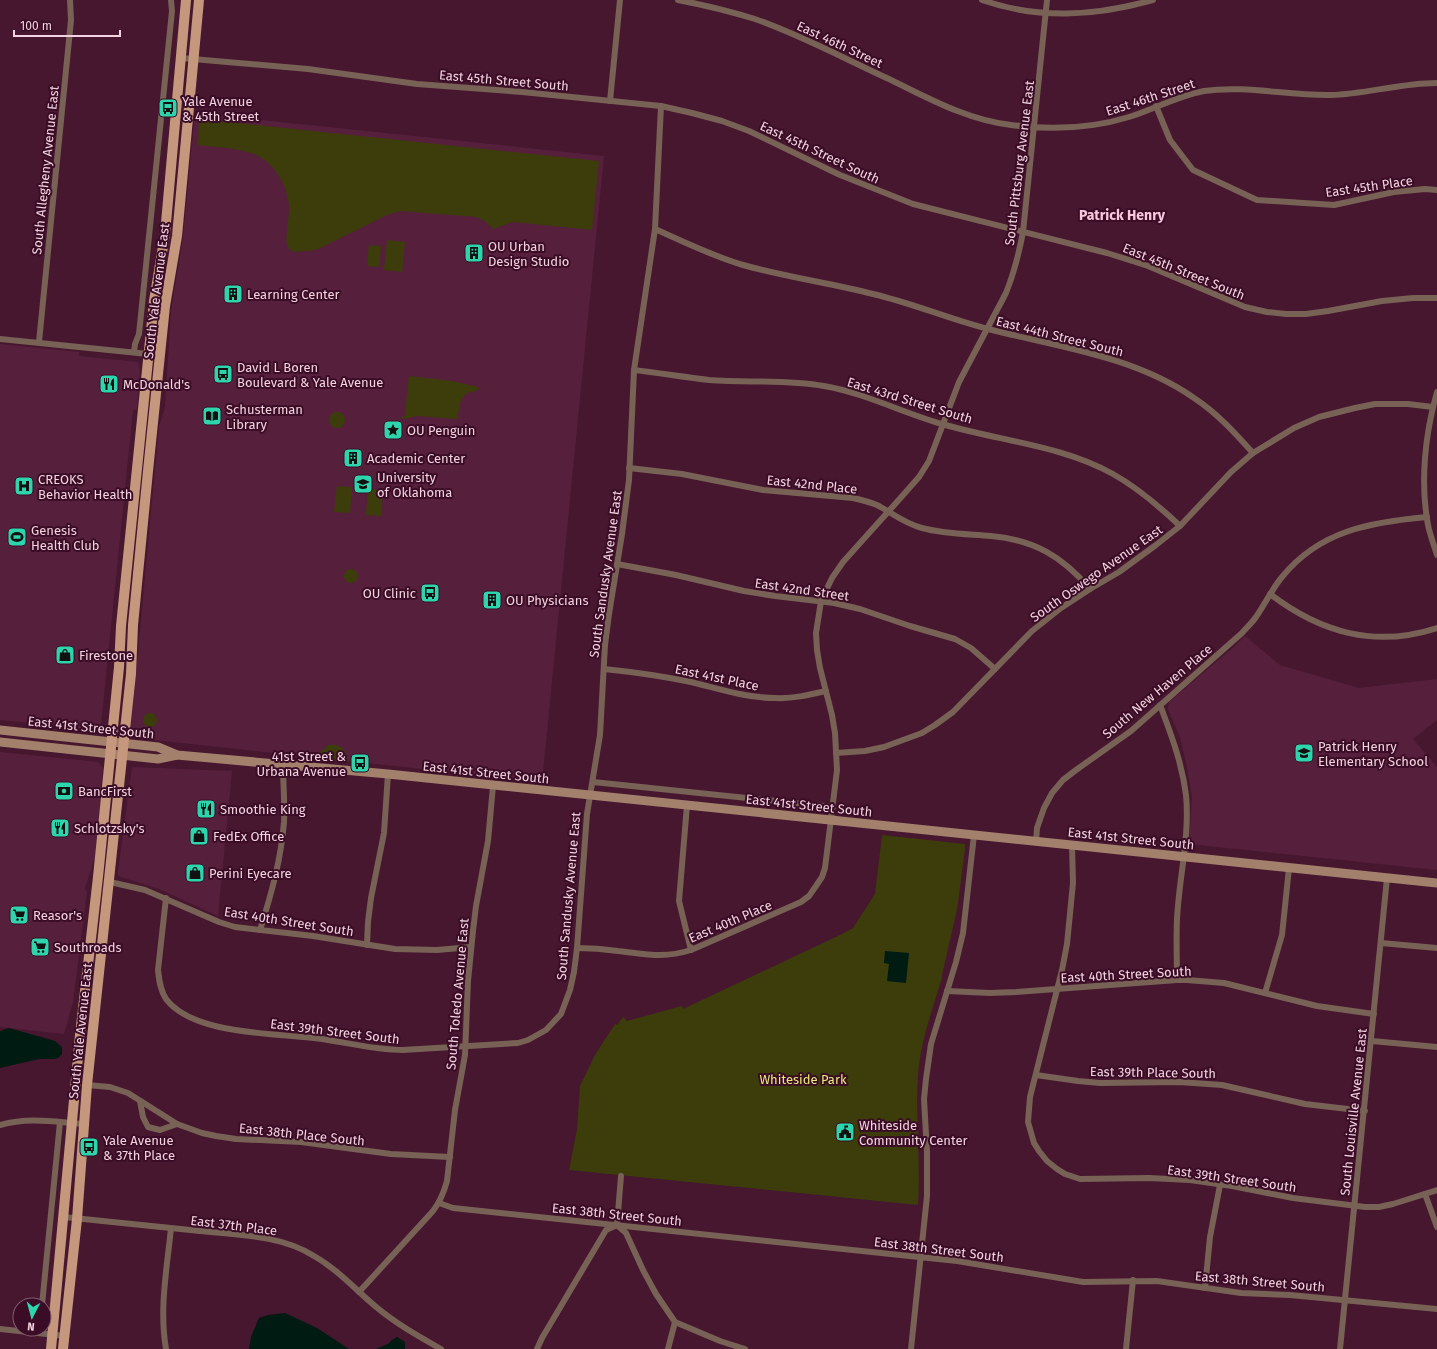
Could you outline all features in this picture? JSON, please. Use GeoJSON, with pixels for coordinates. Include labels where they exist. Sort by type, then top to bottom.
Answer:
{"type":"FeatureCollection","features":[{"type":"Feature","properties":{"kind":"main road","name":"South Yale Avenue East"},"geometry":{"type":"LineString","coordinates":[[52,1334],[148,354],[154,300],[165,234],[186,0]]}},
{"type":"Feature","properties":{"kind":"main road","name":"South Yale Avenue East"},"geometry":{"type":"LineString","coordinates":[[63,1349],[77,1218],[87,1084],[110,882],[131,674],[138,582],[165,306],[177,236],[199,0]]}},
{"type":"Feature","properties":{"kind":"main road"},"geometry":{"type":"LineString","coordinates":[[173,149],[186,150]]}},
{"type":"Feature","properties":{"kind":"main road"},"geometry":{"type":"LineString","coordinates":[[148,354],[160,356]]}},
{"type":"Feature","properties":{"kind":"main road"},"geometry":{"type":"LineString","coordinates":[[128,564],[138,582]]}},
{"type":"Feature","properties":{"kind":"main road","name":"East 41st Street South"},"geometry":{"type":"LineString","coordinates":[[0,730],[158,747],[177,754],[388,774],[1437,883]]}},
{"type":"Feature","properties":{"kind":"main road","name":"East 41st Street South"},"geometry":{"type":"LineString","coordinates":[[0,742],[158,759],[177,754]]}},
{"type":"Feature","properties":{"kind":"main road","name":"South Yale Avenue East"},"geometry":{"type":"LineString","coordinates":[[51,1349],[52,1337]]}},
{"type":"Feature","properties":{"kind":"street","name":"South Allegheny Avenue East"},"geometry":{"type":"LineString","coordinates":[[39,342],[70,28],[70,0]]}},
{"type":"Feature","properties":{"kind":"street","name":"South Yale Avenue East"},"geometry":{"type":"LineString","coordinates":[[134,352],[135,344],[140,334],[171,19],[171,0]]}},
{"type":"Feature","properties":{"kind":"street"},"geometry":{"type":"LineString","coordinates":[[610,101],[620,0]]}},
{"type":"Feature","properties":{"kind":"street","name":"East 46th Street"},"geometry":{"type":"LineString","coordinates":[[678,0],[724,10],[785,31],[949,108],[968,115],[990,122],[1035,128],[1061,128],[1109,122],[1185,96],[1203,92],[1240,89],[1331,95],[1355,93],[1409,84],[1437,83]]}},
{"type":"Feature","properties":{"kind":"street"},"geometry":{"type":"LineString","coordinates":[[982,0],[1017,10],[1046,14],[1096,12],[1128,7],[1153,0]]}},
{"type":"Feature","properties":{"kind":"street","name":"South Pittsburg Avenue East"},"geometry":{"type":"LineString","coordinates":[[831,821],[837,770],[834,727],[820,668],[816,643],[821,601],[832,578],[842,562],[919,477],[929,461],[959,382],[1006,293],[1019,254],[1023,232],[1035,128],[1047,0]]}},
{"type":"Feature","properties":{"kind":"street","name":"East 45th Street South"},"geometry":{"type":"LineString","coordinates":[[181,58],[308,69],[417,84],[522,92],[661,106],[692,113],[722,121],[749,131],[840,176],[913,204],[1107,253],[1148,266],[1231,302],[1267,312],[1306,314],[1382,301],[1413,298],[1437,298]]}},
{"type":"Feature","properties":{"kind":"street","name":"South Sandusky Avenue East"},"geometry":{"type":"LineString","coordinates":[[518,1043],[528,1040],[546,1030],[561,1014],[570,990],[577,948],[587,814],[600,735],[608,614],[626,506],[634,370],[655,229],[661,106]]}},
{"type":"Feature","properties":{"kind":"street","name":"East 45th Place"},"geometry":{"type":"LineString","coordinates":[[1156,106],[1170,140],[1193,170],[1257,200],[1334,205],[1394,192],[1425,189],[1437,190]]}},
{"type":"Feature","properties":{"kind":"street","name":"East 44th Street South"},"geometry":{"type":"LineString","coordinates":[[655,229],[709,253],[741,264],[801,279],[874,294],[987,329],[1113,359],[1145,371],[1194,398],[1232,429],[1253,453]]}},
{"type":"Feature","properties":{"kind":"street"},"geometry":{"type":"LineString","coordinates":[[0,339],[148,354]]}},
{"type":"Feature","properties":{"kind":"street","name":"East 43rd Street South"},"geometry":{"type":"LineString","coordinates":[[634,370],[709,380],[801,383],[824,386],[844,391],[943,425],[1037,447],[1094,464],[1131,485],[1155,502],[1180,526]]}},
{"type":"Feature","properties":{"kind":"street"},"geometry":{"type":"LineString","coordinates":[[1437,392],[1433,407],[1426,453],[1425,487],[1428,526],[1437,555]]}},
{"type":"Feature","properties":{"kind":"street"},"geometry":{"type":"LineString","coordinates":[[1253,453],[1294,428],[1319,416],[1376,404],[1408,404],[1433,407]]}},
{"type":"Feature","properties":{"kind":"street","name":"South Oswego Avenue East"},"geometry":{"type":"LineString","coordinates":[[836,753],[865,751],[906,740],[922,733],[953,712],[1032,631],[1061,608],[1119,572],[1180,526],[1231,472],[1253,453]]}},
{"type":"Feature","properties":{"kind":"street","name":"East 42nd Place"},"geometry":{"type":"LineString","coordinates":[[629,468],[682,474],[763,490],[853,498],[867,501],[921,528],[1013,539],[1044,550],[1062,561],[1076,573],[1090,589]]}},
{"type":"Feature","properties":{"kind":"street","name":"South New Haven Place"},"geometry":{"type":"LineString","coordinates":[[1036,842],[1040,817],[1052,793],[1063,780],[1131,732],[1242,633],[1255,618],[1282,577],[1297,561],[1326,540],[1365,525],[1427,516]]}},
{"type":"Feature","properties":{"kind":"street","name":"East 42nd Street"},"geometry":{"type":"LineString","coordinates":[[617,564],[744,591],[821,601],[860,609],[955,639],[970,648],[995,669]]}},
{"type":"Feature","properties":{"kind":"street"},"geometry":{"type":"LineString","coordinates":[[1270,594],[1300,615],[1316,623],[1345,633],[1371,637],[1387,637],[1417,633],[1437,628]]}},
{"type":"Feature","properties":{"kind":"street","name":"East 41st Place"},"geometry":{"type":"LineString","coordinates":[[604,670],[669,677],[760,698],[797,697],[826,691]]}},
{"type":"Feature","properties":{"kind":"street"},"geometry":{"type":"LineString","coordinates":[[1160,705],[1174,741],[1182,771],[1186,795],[1186,830],[1177,919],[1176,980]]}},
{"type":"Feature","properties":{"kind":"street"},"geometry":{"type":"LineString","coordinates":[[260,930],[272,891],[281,850],[284,821],[283,764]]}},
{"type":"Feature","properties":{"kind":"street"},"geometry":{"type":"LineString","coordinates":[[367,945],[371,898],[384,833],[388,774]]}},
{"type":"Feature","properties":{"kind":"street","name":"East 41st Street South"},"geometry":{"type":"LineString","coordinates":[[593,782],[833,807]]}},
{"type":"Feature","properties":{"kind":"street","name":"South Toledo Avenue East"},"geometry":{"type":"LineString","coordinates":[[439,1203],[447,1181],[455,1110],[466,1046],[468,981],[471,947],[476,906],[488,841],[493,786]]}},
{"type":"Feature","properties":{"kind":"street"},"geometry":{"type":"LineString","coordinates":[[687,805],[679,901],[691,950]]}},
{"type":"Feature","properties":{"kind":"street","name":"East 40th Place"},"geometry":{"type":"LineString","coordinates":[[577,948],[608,949],[652,956],[676,954],[691,950],[801,902],[809,896],[824,873],[831,821]]}},
{"type":"Feature","properties":{"kind":"street"},"geometry":{"type":"LineString","coordinates":[[911,1349],[927,1196],[928,1174],[924,1099],[926,1079],[930,1049],[957,957],[964,927],[974,835]]}},
{"type":"Feature","properties":{"kind":"street"},"geometry":{"type":"LineString","coordinates":[[1036,1075],[1062,970],[1070,917],[1073,884],[1072,845]]}},
{"type":"Feature","properties":{"kind":"street"},"geometry":{"type":"LineString","coordinates":[[1265,994],[1282,936],[1289,868]]}},
{"type":"Feature","properties":{"kind":"street","name":"South Louisville Avenue East"},"geometry":{"type":"LineString","coordinates":[[1340,1349],[1372,1041],[1387,878]]}},
{"type":"Feature","properties":{"kind":"street","name":"East 40th Street South"},"geometry":{"type":"LineString","coordinates":[[110,882],[145,890],[220,922],[235,926],[313,936],[395,949],[437,950],[471,947]]}},
{"type":"Feature","properties":{"kind":"street","name":"East 39th Street South"},"geometry":{"type":"LineString","coordinates":[[166,898],[158,970],[159,981],[166,998],[177,1009],[200,1021],[214,1026],[247,1032],[322,1039],[385,1050],[420,1050],[518,1043]]}},
{"type":"Feature","properties":{"kind":"street"},"geometry":{"type":"LineString","coordinates":[[1381,943],[1437,948]]}},
{"type":"Feature","properties":{"kind":"street","name":"East 40th Street South"},"geometry":{"type":"LineString","coordinates":[[947,991],[1003,992],[1176,980],[1224,983],[1319,1007],[1374,1014]]}},
{"type":"Feature","properties":{"kind":"street"},"geometry":{"type":"LineString","coordinates":[[1372,1041],[1437,1047]]}},
{"type":"Feature","properties":{"kind":"street","name":"East 39th Street South"},"geometry":{"type":"LineString","coordinates":[[1036,1075],[1030,1097],[1028,1122],[1034,1144],[1044,1158],[1053,1166],[1072,1177],[1088,1179],[1169,1178],[1281,1196],[1365,1207],[1379,1207],[1437,1190]]}},
{"type":"Feature","properties":{"kind":"street","name":"East 39th Place South"},"geometry":{"type":"LineString","coordinates":[[1036,1075],[1100,1083],[1141,1084],[1179,1082],[1222,1085],[1305,1104],[1365,1111]]}},
{"type":"Feature","properties":{"kind":"street","name":"East 38th Place South"},"geometry":{"type":"LineString","coordinates":[[87,1084],[110,1087],[119,1090],[140,1100],[177,1124],[202,1133],[236,1139],[301,1142],[391,1154],[450,1157]]}},
{"type":"Feature","properties":{"kind":"street"},"geometry":{"type":"LineString","coordinates":[[140,1100],[143,1117],[148,1127],[160,1130],[177,1124]]}},
{"type":"Feature","properties":{"kind":"street"},"geometry":{"type":"LineString","coordinates":[[0,1125],[32,1120],[84,1124]]}},
{"type":"Feature","properties":{"kind":"street"},"geometry":{"type":"LineString","coordinates":[[43,1297],[60,1122]]}},
{"type":"Feature","properties":{"kind":"street"},"geometry":{"type":"LineString","coordinates":[[617,1225],[621,1176]]}},
{"type":"Feature","properties":{"kind":"street"},"geometry":{"type":"LineString","coordinates":[[1205,1288],[1210,1237],[1220,1185]]}},
{"type":"Feature","properties":{"kind":"street"},"geometry":{"type":"LineString","coordinates":[[1425,1194],[1437,1227]]}},
{"type":"Feature","properties":{"kind":"street"},"geometry":{"type":"LineString","coordinates":[[359,1292],[439,1203]]}},
{"type":"Feature","properties":{"kind":"street","name":"East 38th Street South"},"geometry":{"type":"LineString","coordinates":[[439,1203],[453,1208],[921,1257],[993,1266],[1083,1282],[1133,1280],[1160,1281],[1241,1293],[1290,1295],[1437,1309]]}},
{"type":"Feature","properties":{"kind":"street","name":"East 37th Place"},"geometry":{"type":"LineString","coordinates":[[64,1217],[171,1228],[281,1242],[314,1255],[327,1264],[394,1322],[441,1349]]}},
{"type":"Feature","properties":{"kind":"street"},"geometry":{"type":"LineString","coordinates":[[617,1225],[626,1233],[656,1294],[675,1322],[720,1341],[744,1349]]}},
{"type":"Feature","properties":{"kind":"street"},"geometry":{"type":"LineString","coordinates":[[537,1349],[606,1230],[617,1225]]}},
{"type":"Feature","properties":{"kind":"street"},"geometry":{"type":"LineString","coordinates":[[166,1349],[163,1328],[164,1301],[171,1228]]}},
{"type":"Feature","properties":{"kind":"street"},"geometry":{"type":"LineString","coordinates":[[1126,1349],[1133,1280]]}},
{"type":"Feature","properties":{"kind":"street"},"geometry":{"type":"LineString","coordinates":[[668,1349],[675,1322]]}},
{"type":"Feature","properties":{"kind":"street"},"geometry":{"type":"LineString","coordinates":[[0,1329],[12,1330]]}},
{"type":"Feature","properties":{"kind":"street"},"geometry":{"type":"LineString","coordinates":[[52,1334],[65,1336]]}},
{"type":"Feature","properties":{"kind":"shaded area","name":"University of Oklahoma"},"geometry":{"type":"Polygon","coordinates":[[[195,113],[604,156],[542,782],[136,738],[131,728],[159,426],[165,408],[171,311],[183,237],[195,113]]]}},
{"type":"Feature","properties":{"kind":"shaded area"},"geometry":{"type":"Polygon","coordinates":[[[0,344],[79,352],[79,356],[138,362],[140,368],[137,410],[133,410],[101,725],[99,730],[90,731],[56,725],[0,720],[0,344]]]}},
{"type":"Feature","properties":{"kind":"shaded area","name":"Patrick Henry Elementary School"},"geometry":{"type":"Polygon","coordinates":[[[1245,636],[1280,665],[1359,688],[1437,679],[1437,720],[1413,739],[1437,767],[1437,870],[1189,844],[1192,797],[1180,737],[1168,709],[1169,702],[1245,636]]]}},
{"type":"Feature","properties":{"kind":"shaded area","name":"Southroads"},"geometry":{"type":"Polygon","coordinates":[[[0,752],[98,762],[103,768],[95,856],[85,888],[87,892],[73,1002],[64,1034],[0,1027],[0,752]]]}},
{"type":"Feature","properties":{"kind":"shaded area"},"geometry":{"type":"Polygon","coordinates":[[[132,767],[232,771],[218,916],[159,889],[118,875],[132,767]]]}},
{"type":"Feature","properties":{"kind":"shaded area"},"geometry":{"type":"Polygon","coordinates":[[[885,951],[909,953],[906,983],[887,981],[889,964],[884,963],[885,951]]]}},
{"type":"Feature","properties":{"kind":"shaded area"},"geometry":{"type":"Polygon","coordinates":[[[9,1028],[55,1041],[62,1047],[62,1054],[58,1058],[39,1059],[0,1068],[0,1031],[9,1028]]]}},
{"type":"Feature","properties":{"kind":"shaded area"},"geometry":{"type":"Polygon","coordinates":[[[285,1313],[317,1328],[349,1349],[249,1349],[251,1337],[259,1318],[268,1315],[285,1313]]]}},
{"type":"Feature","properties":{"kind":"shaded area"},"geometry":{"type":"Polygon","coordinates":[[[397,1337],[405,1342],[405,1349],[376,1349],[388,1344],[397,1337]]]}},
{"type":"Feature","properties":{"kind":"green space"},"geometry":{"type":"Polygon","coordinates":[[[199,119],[599,161],[592,230],[513,222],[493,229],[485,221],[476,217],[401,211],[387,215],[316,250],[294,252],[290,250],[287,245],[289,210],[288,198],[280,177],[275,170],[264,160],[252,153],[228,148],[198,145],[199,119]]]}},
{"type":"Feature","properties":{"kind":"green space"},"geometry":{"type":"Polygon","coordinates":[[[387,240],[405,242],[402,272],[384,270],[387,240]]]}},
{"type":"Feature","properties":{"kind":"green space"},"geometry":{"type":"Polygon","coordinates":[[[369,245],[381,246],[379,267],[367,266],[369,245]]]}},
{"type":"Feature","properties":{"kind":"green space"},"geometry":{"type":"Polygon","coordinates":[[[409,376],[452,381],[478,387],[479,389],[466,394],[463,397],[457,419],[417,416],[404,419],[402,416],[405,416],[409,376]]]}},
{"type":"Feature","properties":{"kind":"green space"},"geometry":{"type":"Polygon","coordinates":[[[337,412],[343,414],[345,420],[343,426],[337,428],[331,426],[329,420],[331,414],[337,412]]]}},
{"type":"Feature","properties":{"kind":"green space"},"geometry":{"type":"Polygon","coordinates":[[[394,422],[400,424],[402,430],[400,436],[394,438],[388,436],[386,430],[388,424],[394,422]]]}},
{"type":"Feature","properties":{"kind":"green space"},"geometry":{"type":"Polygon","coordinates":[[[337,486],[352,487],[350,513],[334,512],[337,486]]]}},
{"type":"Feature","properties":{"kind":"green space"},"geometry":{"type":"Polygon","coordinates":[[[368,489],[383,490],[381,516],[366,515],[368,489]]]}},
{"type":"Feature","properties":{"kind":"green space"},"geometry":{"type":"Polygon","coordinates":[[[348,569],[354,569],[358,573],[358,579],[354,583],[348,583],[344,579],[344,573],[348,569]]]}},
{"type":"Feature","properties":{"kind":"green space"},"geometry":{"type":"Polygon","coordinates":[[[147,713],[153,713],[157,717],[157,723],[153,727],[147,727],[143,723],[143,717],[147,713]]]}},
{"type":"Feature","properties":{"kind":"green space"},"geometry":{"type":"Polygon","coordinates":[[[328,745],[336,745],[342,748],[347,754],[349,762],[317,759],[320,752],[328,745]]]}},
{"type":"Feature","properties":{"kind":"green space","name":"Whiteside Park"},"geometry":{"type":"Polygon","coordinates":[[[882,835],[965,844],[957,910],[942,978],[927,1027],[919,1064],[917,1092],[919,1173],[918,1205],[569,1170],[577,1129],[580,1086],[595,1055],[615,1024],[617,1025],[623,1017],[627,1021],[682,1006],[683,1009],[853,928],[875,894],[882,835]]]}},
{"type":"Feature","properties":{"kind":"place","name":"Yale Avenue & 45th Street"},"geometry":{"type":"Point","coordinates":[168,108]}},
{"type":"Feature","properties":{"kind":"place","name":"OU Urban Design Studio"},"geometry":{"type":"Point","coordinates":[474,253]}},
{"type":"Feature","properties":{"kind":"place","name":"Learning Center"},"geometry":{"type":"Point","coordinates":[233,294]}},
{"type":"Feature","properties":{"kind":"place","name":"David L Boren Boulevard & Yale Avenue"},"geometry":{"type":"Point","coordinates":[223,374]}},
{"type":"Feature","properties":{"kind":"place","name":"McDonald's"},"geometry":{"type":"Point","coordinates":[109,384]}},
{"type":"Feature","properties":{"kind":"place","name":"Schusterman Library"},"geometry":{"type":"Point","coordinates":[212,416]}},
{"type":"Feature","properties":{"kind":"place","name":"OU Penguin"},"geometry":{"type":"Point","coordinates":[393,430]}},
{"type":"Feature","properties":{"kind":"place","name":"Academic Center"},"geometry":{"type":"Point","coordinates":[353,458]}},
{"type":"Feature","properties":{"kind":"place","name":"University of Oklahoma"},"geometry":{"type":"Point","coordinates":[363,484]}},
{"type":"Feature","properties":{"kind":"place","name":"CREOKS Behavior Health"},"geometry":{"type":"Point","coordinates":[24,486]}},
{"type":"Feature","properties":{"kind":"place","name":"Genesis Health Club"},"geometry":{"type":"Point","coordinates":[17,537]}},
{"type":"Feature","properties":{"kind":"place","name":"OU Clinic"},"geometry":{"type":"Point","coordinates":[430,593]}},
{"type":"Feature","properties":{"kind":"place","name":"OU Physicians"},"geometry":{"type":"Point","coordinates":[492,600]}},
{"type":"Feature","properties":{"kind":"place","name":"Firestone"},"geometry":{"type":"Point","coordinates":[65,655]}},
{"type":"Feature","properties":{"kind":"place","name":"Patrick Henry Elementary School"},"geometry":{"type":"Point","coordinates":[1304,753]}},
{"type":"Feature","properties":{"kind":"place","name":"41st Street & Urbana Avenue"},"geometry":{"type":"Point","coordinates":[360,763]}},
{"type":"Feature","properties":{"kind":"place","name":"BancFirst"},"geometry":{"type":"Point","coordinates":[64,791]}},
{"type":"Feature","properties":{"kind":"place","name":"Smoothie King"},"geometry":{"type":"Point","coordinates":[206,809]}},
{"type":"Feature","properties":{"kind":"place","name":"Schlotzsky's"},"geometry":{"type":"Point","coordinates":[60,828]}},
{"type":"Feature","properties":{"kind":"place","name":"FedEx Office"},"geometry":{"type":"Point","coordinates":[199,836]}},
{"type":"Feature","properties":{"kind":"place","name":"Perini Eyecare"},"geometry":{"type":"Point","coordinates":[195,873]}},
{"type":"Feature","properties":{"kind":"place","name":"Reasor's"},"geometry":{"type":"Point","coordinates":[19,915]}},
{"type":"Feature","properties":{"kind":"place","name":"Southroads"},"geometry":{"type":"Point","coordinates":[40,947]}},
{"type":"Feature","properties":{"kind":"place","name":"Whiteside Community Center"},"geometry":{"type":"Point","coordinates":[845,1132]}},
{"type":"Feature","properties":{"kind":"place","name":"Yale Avenue & 37th Place"},"geometry":{"type":"Point","coordinates":[89,1147]}},
{"type":"Feature","properties":{"kind":"district","name":"Patrick Henry"},"geometry":{"type":"Point","coordinates":[1122,215]}}]}
